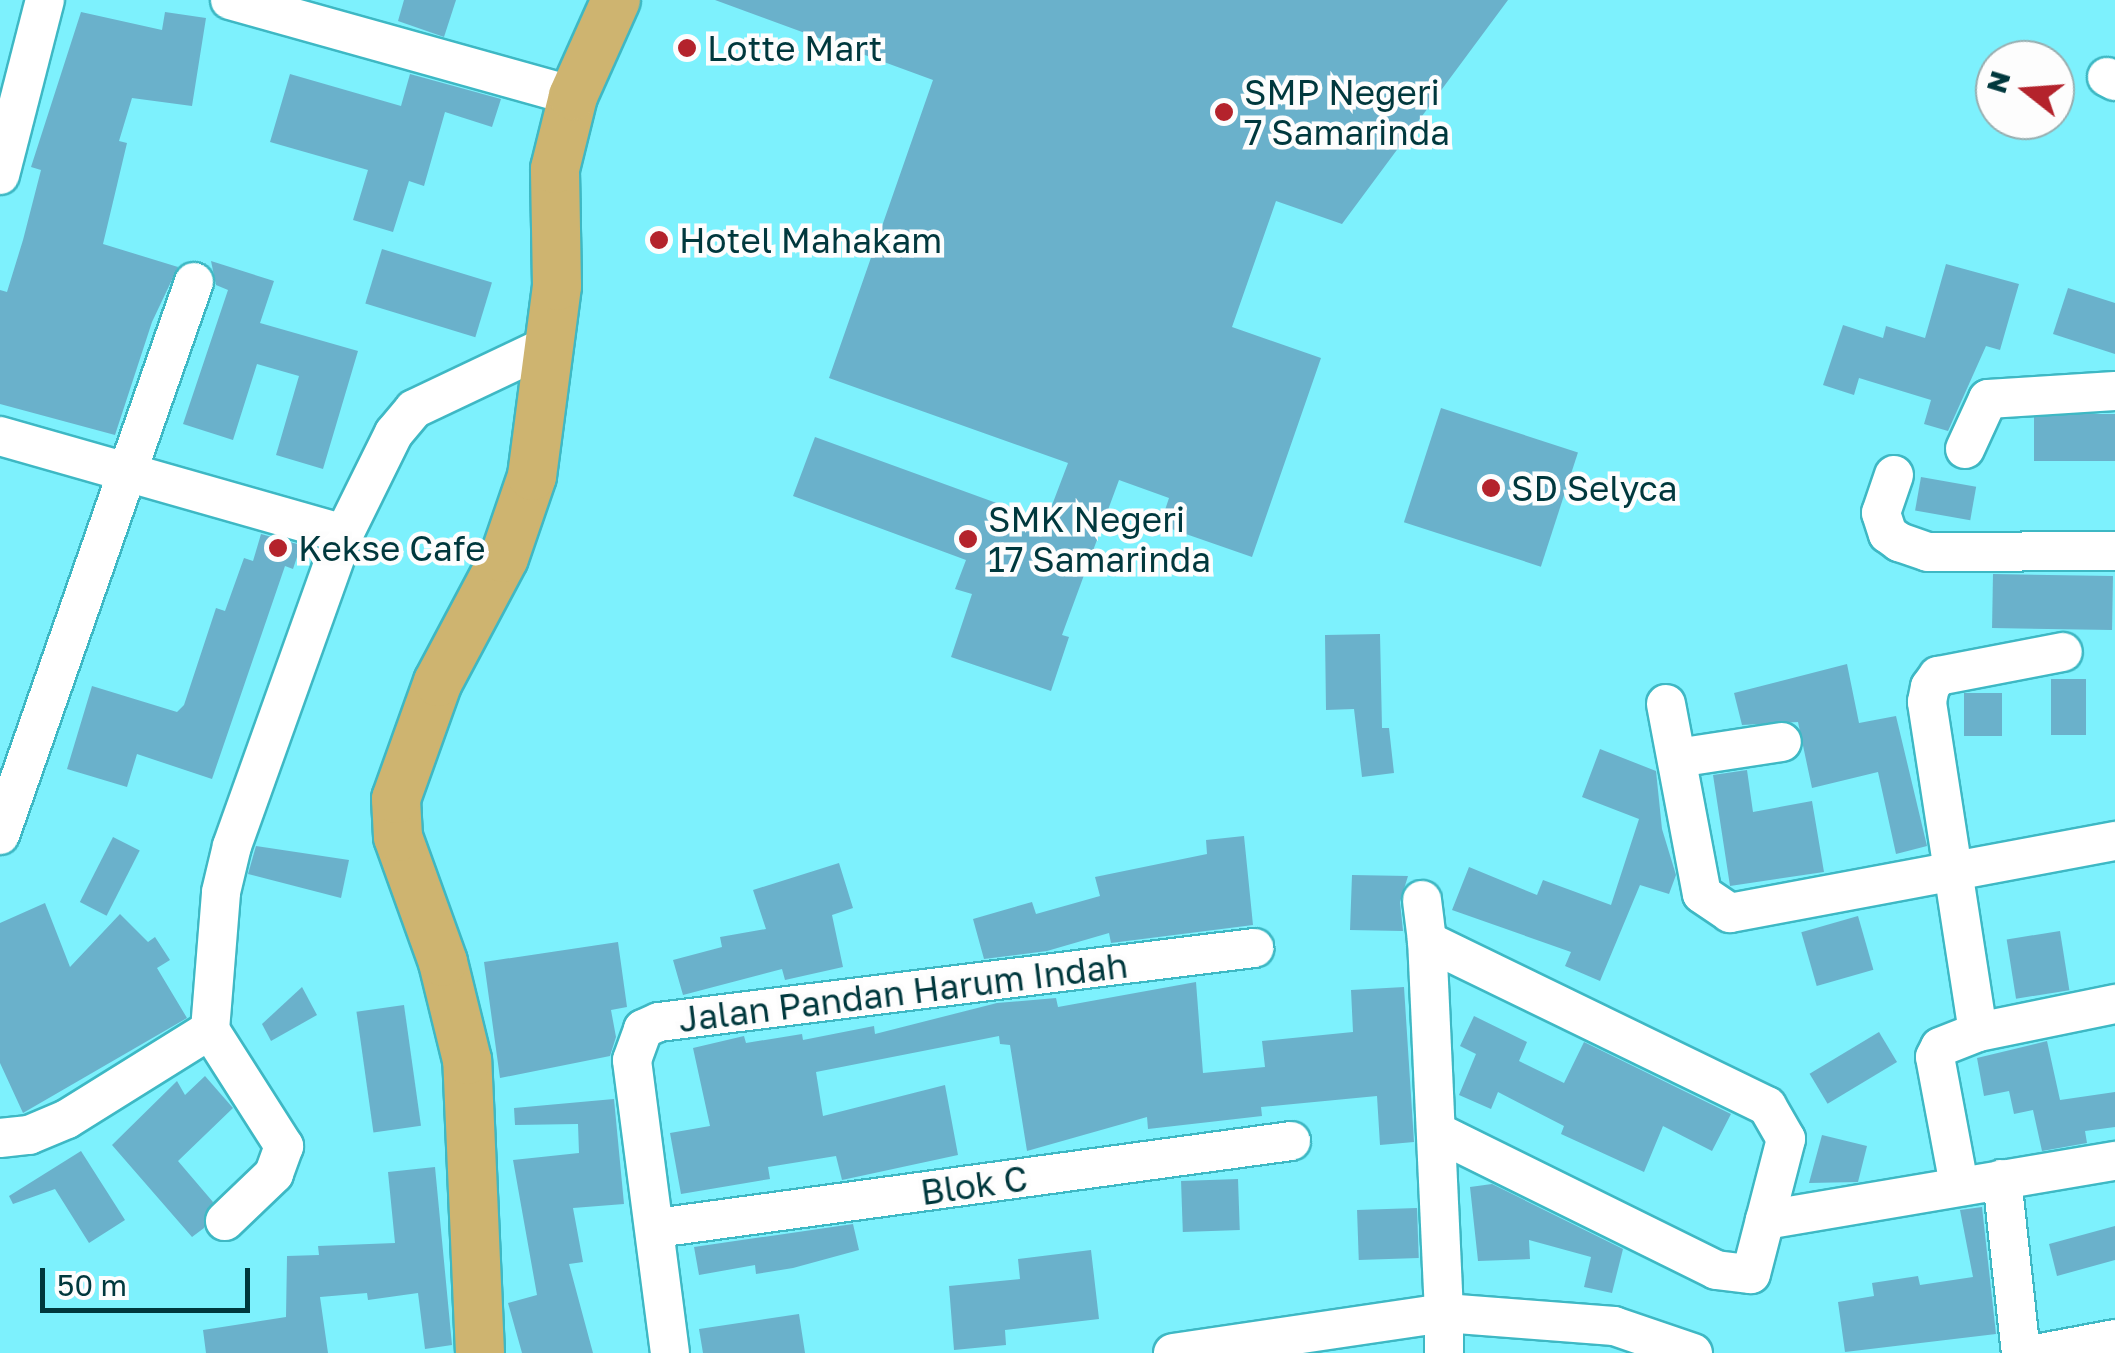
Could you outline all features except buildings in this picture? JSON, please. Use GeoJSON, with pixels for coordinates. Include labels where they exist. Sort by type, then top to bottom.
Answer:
{"type":"FeatureCollection","features":[{"type":"Feature","properties":{"kind":"main road"},"geometry":{"type":"LineString","coordinates":[[480,1353],[467,1060],[442,962],[398,837],[396,799],[438,682],[504,558],[532,476],[552,343],[554,169],[573,96],[616,0]]}},
{"type":"Feature","properties":{"kind":"street"},"geometry":{"type":"LineString","coordinates":[[0,175],[10,108],[45,0]]}},
{"type":"Feature","properties":{"kind":"street"},"geometry":{"type":"LineString","coordinates":[[230,0],[356,15],[573,96]]}},
{"type":"Feature","properties":{"kind":"street"},"geometry":{"type":"LineString","coordinates":[[0,835],[194,282]]}},
{"type":"Feature","properties":{"kind":"street"},"geometry":{"type":"LineString","coordinates":[[225,1221],[274,1174],[284,1146],[210,1030],[221,892],[232,846],[350,522],[394,433],[414,409],[552,343]]}},
{"type":"Feature","properties":{"kind":"street"},"geometry":{"type":"LineString","coordinates":[[1964,449],[1979,407],[1988,399],[2115,391]]}},
{"type":"Feature","properties":{"kind":"street"},"geometry":{"type":"LineString","coordinates":[[0,436],[129,474],[350,522]]}},
{"type":"Feature","properties":{"kind":"street"},"geometry":{"type":"LineString","coordinates":[[1894,475],[1882,512],[1888,534],[1928,552],[2115,551]]}},
{"type":"Feature","properties":{"kind":"street"},"geometry":{"type":"LineString","coordinates":[[1978,1032],[1956,867],[1927,702],[1930,687],[1938,676],[2062,652]]}},
{"type":"Feature","properties":{"kind":"street"},"geometry":{"type":"LineString","coordinates":[[1666,704],[1702,894],[1715,908],[1730,913],[1956,867],[2115,841]]}},
{"type":"Feature","properties":{"kind":"street"},"geometry":{"type":"LineString","coordinates":[[1676,758],[1782,742]]}},
{"type":"Feature","properties":{"kind":"street"},"geometry":{"type":"LineString","coordinates":[[1422,900],[1437,1132],[1444,1353]]}},
{"type":"Feature","properties":{"kind":"street"},"geometry":{"type":"LineString","coordinates":[[1427,941],[1767,1106],[1786,1139],[1751,1274],[1716,1270],[1437,1132]]}},
{"type":"Feature","properties":{"kind":"street","name":"Jalan Pandan Harum Indah"},"geometry":{"type":"LineString","coordinates":[[670,1353],[632,1060],[634,1041],[659,1022],[1254,948]]}},
{"type":"Feature","properties":{"kind":"street"},"geometry":{"type":"LineString","coordinates":[[1959,1185],[1935,1057],[1948,1040],[2115,1004]]}},
{"type":"Feature","properties":{"kind":"street"},"geometry":{"type":"LineString","coordinates":[[0,1138],[29,1136],[67,1118],[210,1030]]}},
{"type":"Feature","properties":{"kind":"street","name":"Blok C"},"geometry":{"type":"LineString","coordinates":[[656,1228],[1290,1141]]}},
{"type":"Feature","properties":{"kind":"street"},"geometry":{"type":"LineString","coordinates":[[1765,1220],[2115,1161]]}},
{"type":"Feature","properties":{"kind":"street"},"geometry":{"type":"LineString","coordinates":[[2002,1179],[2021,1353]]}},
{"type":"Feature","properties":{"kind":"street"},"geometry":{"type":"LineString","coordinates":[[1173,1353],[1444,1313],[1693,1353]]}},
{"type":"Feature","properties":{"kind":"street"},"geometry":{"type":"LineString","coordinates":[[2041,1353],[2115,1339]]}},
{"type":"Feature","properties":{"kind":"place","name":"Lotte Mart"},"geometry":{"type":"Point","coordinates":[687,48]}},
{"type":"Feature","properties":{"kind":"place","name":"SMP Negeri 7 Samarinda"},"geometry":{"type":"Point","coordinates":[1224,112]}},
{"type":"Feature","properties":{"kind":"place","name":"Hotel Mahakam"},"geometry":{"type":"Point","coordinates":[659,240]}},
{"type":"Feature","properties":{"kind":"place","name":"SD Selyca"},"geometry":{"type":"Point","coordinates":[1491,488]}},
{"type":"Feature","properties":{"kind":"place","name":"SMK Negeri 17 Samarinda"},"geometry":{"type":"Point","coordinates":[968,539]}},
{"type":"Feature","properties":{"kind":"place","name":"Kekse Cafe"},"geometry":{"type":"Point","coordinates":[278,548]}}]}
